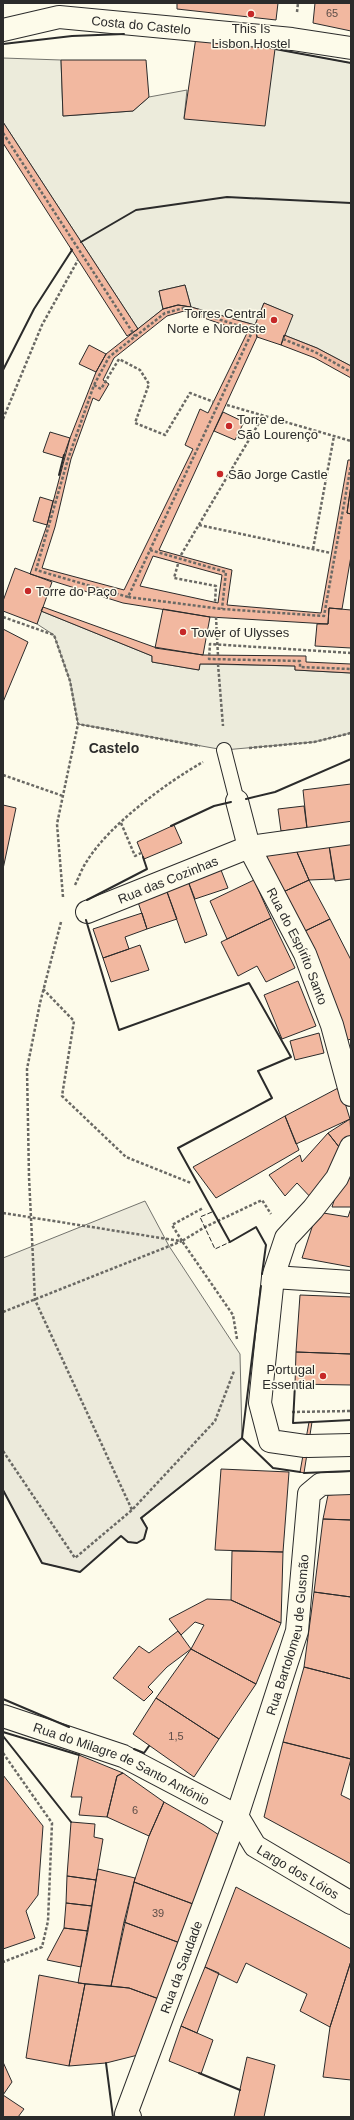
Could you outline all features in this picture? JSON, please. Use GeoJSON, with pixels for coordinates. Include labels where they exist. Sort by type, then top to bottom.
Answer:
{"type":"FeatureCollection","features":[{"type":"Feature","properties":{"kind":"street","name":"Costa do Castelo"},"geometry":{"type":"LineString","coordinates":[[3,30],[59,17],[292,39],[351,48]]}},
{"type":"Feature","properties":{"kind":"street","name":"Rua do Espírito Santo"},"geometry":{"type":"LineString","coordinates":[[238,801],[249,847],[305,954],[332,1025],[351,1095]]}},
{"type":"Feature","properties":{"kind":"street","name":"Rua das Cozinhas"},"geometry":{"type":"LineString","coordinates":[[87,912],[249,847],[351,833]]}},
{"type":"Feature","properties":{"kind":"street"},"geometry":{"type":"LineString","coordinates":[[351,1147],[337,1178],[313,1209],[286,1238],[273,1277],[260,1403],[270,1441],[307,1446],[351,1445]]}},
{"type":"Feature","properties":{"kind":"street"},"geometry":{"type":"LineString","coordinates":[[273,1277],[351,1282]]}},
{"type":"Feature","properties":{"kind":"street","name":"Rua Bartolomeu de Gusmão"},"geometry":{"type":"LineString","coordinates":[[237,1816],[297,1631],[309,1494],[321,1484],[351,1483]]}},
{"type":"Feature","properties":{"kind":"street","name":"Rua do Milagre de Santo António"},"geometry":{"type":"LineString","coordinates":[[3,1716],[122,1756],[237,1816]]}},
{"type":"Feature","properties":{"kind":"street","name":"Largo dos Lóios"},"geometry":{"type":"LineString","coordinates":[[237,1816],[254,1846],[351,1903]]}},
{"type":"Feature","properties":{"kind":"street","name":"Rua da Saudade"},"geometry":{"type":"LineString","coordinates":[[130,2117],[126,2114],[237,1816]]}},
{"type":"Feature","properties":{"kind":"lane"},"geometry":{"type":"LineString","coordinates":[[224,750],[238,801]]}},
{"type":"Feature","properties":{"kind":"path"},"geometry":{"type":"LineString","coordinates":[[3,133],[135,336]]}},
{"type":"Feature","properties":{"kind":"path"},"geometry":{"type":"LineString","coordinates":[[3,419],[42,325],[78,260]]}},
{"type":"Feature","properties":{"kind":"path"},"geometry":{"type":"LineString","coordinates":[[128,597],[254,330],[184,308],[165,313],[109,356],[94,385],[68,458],[36,570],[128,597],[222,609],[328,616]]}},
{"type":"Feature","properties":{"kind":"path"},"geometry":{"type":"LineString","coordinates":[[283,339],[315,352],[351,372]]}},
{"type":"Feature","properties":{"kind":"path"},"geometry":{"type":"LineString","coordinates":[[94,385],[101,389],[119,359],[140,370],[149,384],[135,423],[165,434],[190,392],[214,402]]}},
{"type":"Feature","properties":{"kind":"path"},"geometry":{"type":"LineString","coordinates":[[227,405],[351,440]]}},
{"type":"Feature","properties":{"kind":"path"},"geometry":{"type":"LineString","coordinates":[[181,555],[263,416]]}},
{"type":"Feature","properties":{"kind":"path"},"geometry":{"type":"LineString","coordinates":[[313,549],[334,436]]}},
{"type":"Feature","properties":{"kind":"path"},"geometry":{"type":"LineString","coordinates":[[324,616],[351,462]]}},
{"type":"Feature","properties":{"kind":"path"},"geometry":{"type":"LineString","coordinates":[[199,526],[331,553]]}},
{"type":"Feature","properties":{"kind":"path"},"geometry":{"type":"LineString","coordinates":[[150,550],[226,572],[222,609]]}},
{"type":"Feature","properties":{"kind":"path"},"geometry":{"type":"LineString","coordinates":[[178,564],[174,578],[216,586],[215,602]]}},
{"type":"Feature","properties":{"kind":"path"},"geometry":{"type":"LineString","coordinates":[[3,617],[54,635],[70,681],[78,724],[57,824],[64,900]]}},
{"type":"Feature","properties":{"kind":"path"},"geometry":{"type":"LineString","coordinates":[[216,617],[218,656]]}},
{"type":"Feature","properties":{"kind":"path"},"geometry":{"type":"LineString","coordinates":[[351,653],[210,644],[209,659],[300,661],[300,667],[351,669]]}},
{"type":"Feature","properties":{"kind":"path"},"geometry":{"type":"LineString","coordinates":[[218,664],[224,750]]}},
{"type":"Feature","properties":{"kind":"path"},"geometry":{"type":"LineString","coordinates":[[78,724],[224,750],[314,742],[351,733]]}},
{"type":"Feature","properties":{"kind":"path"},"geometry":{"type":"LineString","coordinates":[[74,888],[87,860],[110,833],[172,780],[224,750]]}},
{"type":"Feature","properties":{"kind":"path"},"geometry":{"type":"LineString","coordinates":[[3,775],[63,796]]}},
{"type":"Feature","properties":{"kind":"path"},"geometry":{"type":"LineString","coordinates":[[121,823],[135,856],[141,853]]}},
{"type":"Feature","properties":{"kind":"path"},"geometry":{"type":"LineString","coordinates":[[62,916],[43,989],[27,1069],[30,1217],[35,1300],[132,1510]]}},
{"type":"Feature","properties":{"kind":"path"},"geometry":{"type":"LineString","coordinates":[[43,989],[74,1021],[62,1096],[126,1156],[191,1183]]}},
{"type":"Feature","properties":{"kind":"path"},"geometry":{"type":"LineString","coordinates":[[3,1312],[182,1241],[218,1221],[262,1200],[286,1238]]}},
{"type":"Feature","properties":{"kind":"path"},"geometry":{"type":"LineString","coordinates":[[203,1208],[172,1225],[233,1314],[237,1341]]}},
{"type":"Feature","properties":{"kind":"path"},"geometry":{"type":"LineString","coordinates":[[3,1212],[182,1241]]}},
{"type":"Feature","properties":{"kind":"path"},"geometry":{"type":"LineString","coordinates":[[3,1451],[75,1558],[132,1510],[215,1421],[234,1369]]}},
{"type":"Feature","properties":{"kind":"path"},"geometry":{"type":"LineString","coordinates":[[316,1412],[351,1411]]}},
{"type":"Feature","properties":{"kind":"path"},"geometry":{"type":"LineString","coordinates":[[3,1753],[52,1823],[48,1921],[42,1947],[3,1962]]}},
{"type":"Feature","properties":{"kind":"shaded area"},"geometry":{"type":"Polygon","coordinates":[[[275,49],[351,63],[351,366],[317,348],[284,335],[292,315],[264,303],[255,325],[191,307],[185,285],[159,291],[163,309],[138,329],[3,122],[3,58],[61,60],[63,116],[133,111],[149,97],[187,90],[184,118],[275,49]]]}},
{"type":"Feature","properties":{"kind":"shaded area"},"geometry":{"type":"Polygon","coordinates":[[[41,611],[152,656],[152,662],[199,670],[200,664],[295,666],[295,670],[351,673],[351,733],[314,742],[224,750],[78,724],[70,681],[54,635],[37,624],[41,611]]]}},
{"type":"Feature","properties":{"kind":"shaded area"},"geometry":{"type":"Polygon","coordinates":[[[145,1201],[169,1246],[240,1354],[242,1438],[142,1518],[147,1528],[144,1539],[137,1543],[128,1542],[121,1536],[80,1572],[42,1563],[3,1490],[3,1258],[145,1201]]]}},
{"type":"Feature","properties":{"kind":"building","name":"This Is Lisbon Hostel"},"geometry":{"type":"Polygon","coordinates":[[[177,3],[278,3],[276,20],[177,9],[177,3]]]}},
{"type":"Feature","properties":{"kind":"building"},"geometry":{"type":"Polygon","coordinates":[[[315,3],[351,3],[351,31],[313,23],[315,3]]]}},
{"type":"Feature","properties":{"kind":"building"},"geometry":{"type":"Polygon","coordinates":[[[196,37],[275,49],[265,126],[184,119],[196,37]]]}},
{"type":"Feature","properties":{"kind":"building"},"geometry":{"type":"Polygon","coordinates":[[[61,60],[146,60],[149,97],[133,111],[63,116],[61,60]]]}},
{"type":"Feature","properties":{"kind":"building"},"geometry":{"type":"Polygon","coordinates":[[[3,122],[138,329],[127,336],[3,143],[3,122]]]}},
{"type":"Feature","properties":{"kind":"building"},"geometry":{"type":"Polygon","coordinates":[[[185,285],[191,307],[178,305],[163,309],[159,291],[185,285]]]}},
{"type":"Feature","properties":{"kind":"building","name":"Torres Central Norte e Nordeste"},"geometry":{"type":"Polygon","coordinates":[[[264,303],[293,315],[281,345],[257,337],[255,325],[264,303]]]}},
{"type":"Feature","properties":{"kind":"building"},"geometry":{"type":"Polygon","coordinates":[[[178,305],[191,307],[255,325],[257,337],[159,550],[232,570],[227,605],[321,613],[348,460],[351,460],[351,485],[347,513],[351,514],[351,556],[342,609],[329,608],[328,624],[210,617],[123,603],[30,574],[47,525],[70,438],[96,372],[106,354],[163,309],[178,305]],[[184,311],[167,316],[114,358],[103,380],[109,384],[99,401],[93,398],[71,459],[55,527],[42,568],[124,590],[193,449],[185,445],[200,409],[208,413],[247,333],[184,311]],[[153,556],[140,586],[218,603],[222,575],[153,556]]]}},
{"type":"Feature","properties":{"kind":"building"},"geometry":{"type":"Polygon","coordinates":[[[284,335],[317,348],[351,366],[351,378],[315,358],[281,345],[284,335]]]}},
{"type":"Feature","properties":{"kind":"building"},"geometry":{"type":"Polygon","coordinates":[[[89,345],[106,354],[96,372],[79,364],[89,345]]]}},
{"type":"Feature","properties":{"kind":"building","name":"Torre de São Lourenço"},"geometry":{"type":"Polygon","coordinates":[[[223,412],[244,422],[235,440],[214,431],[223,412]]]}},
{"type":"Feature","properties":{"kind":"building"},"geometry":{"type":"Polygon","coordinates":[[[50,432],[70,438],[63,458],[43,452],[50,432]]]}},
{"type":"Feature","properties":{"kind":"building"},"geometry":{"type":"Polygon","coordinates":[[[351,485],[351,514],[347,513],[351,485]]]}},
{"type":"Feature","properties":{"kind":"building"},"geometry":{"type":"Polygon","coordinates":[[[40,497],[53,501],[47,525],[33,521],[40,497]]]}},
{"type":"Feature","properties":{"kind":"building","name":"Torre do Paço"},"geometry":{"type":"Polygon","coordinates":[[[15,568],[52,582],[37,624],[3,611],[3,601],[15,568]]]}},
{"type":"Feature","properties":{"kind":"building"},"geometry":{"type":"Polygon","coordinates":[[[43,607],[154,647],[203,655],[306,656],[306,662],[351,664],[351,673],[295,670],[295,666],[218,664],[200,664],[199,670],[152,662],[152,656],[41,611],[43,607]]]}},
{"type":"Feature","properties":{"kind":"building"},"geometry":{"type":"Polygon","coordinates":[[[329,608],[351,610],[351,648],[315,646],[317,624],[328,624],[329,608]]]}},
{"type":"Feature","properties":{"kind":"building","name":"Tower of Ulysses"},"geometry":{"type":"Polygon","coordinates":[[[163,609],[210,617],[203,655],[155,648],[163,609]]]}},
{"type":"Feature","properties":{"kind":"building"},"geometry":{"type":"Polygon","coordinates":[[[3,629],[28,642],[3,702],[3,629]]]}},
{"type":"Feature","properties":{"kind":"building"},"geometry":{"type":"Polygon","coordinates":[[[351,784],[351,822],[307,828],[303,790],[351,784]]]}},
{"type":"Feature","properties":{"kind":"building"},"geometry":{"type":"Polygon","coordinates":[[[3,805],[16,808],[3,869],[3,805]]]}},
{"type":"Feature","properties":{"kind":"building"},"geometry":{"type":"Polygon","coordinates":[[[304,806],[307,828],[281,831],[278,809],[304,806]]]}},
{"type":"Feature","properties":{"kind":"building"},"geometry":{"type":"Polygon","coordinates":[[[174,825],[182,843],[144,859],[137,842],[174,825]]]}},
{"type":"Feature","properties":{"kind":"building"},"geometry":{"type":"Polygon","coordinates":[[[351,835],[351,879],[335,881],[328,839],[351,835]]]}},
{"type":"Feature","properties":{"kind":"building"},"geometry":{"type":"Polygon","coordinates":[[[328,839],[334,879],[309,880],[293,843],[328,839]]]}},
{"type":"Feature","properties":{"kind":"building"},"geometry":{"type":"Polygon","coordinates":[[[293,843],[309,880],[281,893],[263,847],[293,843]]]}},
{"type":"Feature","properties":{"kind":"building"},"geometry":{"type":"Polygon","coordinates":[[[221,870],[228,888],[195,899],[188,881],[221,870]]]}},
{"type":"Feature","properties":{"kind":"building"},"geometry":{"type":"Polygon","coordinates":[[[254,880],[271,918],[227,939],[210,901],[254,880]]]}},
{"type":"Feature","properties":{"kind":"building"},"geometry":{"type":"Polygon","coordinates":[[[309,880],[330,919],[303,932],[281,893],[309,880]]]}},
{"type":"Feature","properties":{"kind":"building"},"geometry":{"type":"Polygon","coordinates":[[[188,881],[207,935],[185,943],[166,889],[188,881]]]}},
{"type":"Feature","properties":{"kind":"building"},"geometry":{"type":"Polygon","coordinates":[[[166,889],[177,919],[147,929],[137,899],[166,889]]]}},
{"type":"Feature","properties":{"kind":"building"},"geometry":{"type":"Polygon","coordinates":[[[142,913],[147,929],[125,937],[129,949],[103,958],[93,929],[142,913]]]}},
{"type":"Feature","properties":{"kind":"building"},"geometry":{"type":"Polygon","coordinates":[[[271,918],[295,968],[266,982],[257,966],[238,976],[221,942],[271,918]]]}},
{"type":"Feature","properties":{"kind":"building"},"geometry":{"type":"Polygon","coordinates":[[[330,919],[351,960],[351,1039],[342,1042],[303,932],[330,919]]]}},
{"type":"Feature","properties":{"kind":"building"},"geometry":{"type":"Polygon","coordinates":[[[140,945],[149,970],[111,982],[103,958],[140,945]]]}},
{"type":"Feature","properties":{"kind":"building"},"geometry":{"type":"Polygon","coordinates":[[[298,981],[316,1026],[282,1039],[264,995],[298,981]]]}},
{"type":"Feature","properties":{"kind":"building"},"geometry":{"type":"Polygon","coordinates":[[[319,1033],[324,1053],[295,1060],[290,1041],[319,1033]]]}},
{"type":"Feature","properties":{"kind":"building"},"geometry":{"type":"Polygon","coordinates":[[[340,1087],[350,1119],[296,1144],[285,1116],[340,1087]]]}},
{"type":"Feature","properties":{"kind":"building"},"geometry":{"type":"Polygon","coordinates":[[[285,1116],[299,1150],[216,1198],[193,1167],[285,1116]]]}},
{"type":"Feature","properties":{"kind":"building"},"geometry":{"type":"Polygon","coordinates":[[[350,1119],[351,1137],[343,1152],[328,1133],[350,1119]]]}},
{"type":"Feature","properties":{"kind":"building"},"geometry":{"type":"Polygon","coordinates":[[[328,1133],[343,1152],[314,1201],[297,1183],[285,1196],[269,1175],[300,1155],[302,1162],[328,1133]]]}},
{"type":"Feature","properties":{"kind":"building"},"geometry":{"type":"Polygon","coordinates":[[[349,1154],[351,1154],[351,1207],[332,1207],[349,1154]]]}},
{"type":"Feature","properties":{"kind":"building"},"geometry":{"type":"Polygon","coordinates":[[[351,1208],[351,1267],[302,1258],[317,1212],[348,1217],[351,1208]]]}},
{"type":"Feature","properties":{"kind":"building"},"geometry":{"type":"Polygon","coordinates":[[[300,1295],[351,1297],[351,1354],[296,1352],[300,1295]]]}},
{"type":"Feature","properties":{"kind":"building","name":"Portugal Essential"},"geometry":{"type":"Polygon","coordinates":[[[296,1352],[351,1354],[351,1385],[295,1384],[296,1352]]]}},
{"type":"Feature","properties":{"kind":"building"},"geometry":{"type":"Polygon","coordinates":[[[309,1422],[312,1422],[304,1473],[300,1472],[309,1422]]]}},
{"type":"Feature","properties":{"kind":"building"},"geometry":{"type":"Polygon","coordinates":[[[221,1469],[289,1472],[283,1552],[215,1550],[221,1469]]]}},
{"type":"Feature","properties":{"kind":"building"},"geometry":{"type":"Polygon","coordinates":[[[351,1493],[351,1520],[323,1519],[328,1495],[351,1493]]]}},
{"type":"Feature","properties":{"kind":"building"},"geometry":{"type":"Polygon","coordinates":[[[323,1519],[351,1520],[351,1597],[314,1592],[323,1519]]]}},
{"type":"Feature","properties":{"kind":"building"},"geometry":{"type":"Polygon","coordinates":[[[232,1551],[283,1552],[281,1623],[231,1600],[232,1551]]]}},
{"type":"Feature","properties":{"kind":"building"},"geometry":{"type":"Polygon","coordinates":[[[314,1592],[351,1597],[351,1679],[304,1667],[314,1592]]]}},
{"type":"Feature","properties":{"kind":"building"},"geometry":{"type":"Polygon","coordinates":[[[207,1599],[231,1600],[281,1623],[256,1684],[191,1649],[204,1625],[195,1622],[181,1635],[169,1619],[207,1599]]]}},
{"type":"Feature","properties":{"kind":"building"},"geometry":{"type":"Polygon","coordinates":[[[178,1631],[191,1649],[167,1667],[148,1687],[153,1692],[144,1701],[113,1678],[139,1646],[149,1653],[178,1631]]]}},
{"type":"Feature","properties":{"kind":"building"},"geometry":{"type":"Polygon","coordinates":[[[191,1649],[256,1684],[219,1739],[156,1698],[191,1649]]]}},
{"type":"Feature","properties":{"kind":"building"},"geometry":{"type":"Polygon","coordinates":[[[304,1667],[351,1679],[351,1759],[283,1742],[304,1667]]]}},
{"type":"Feature","properties":{"kind":"building"},"geometry":{"type":"Polygon","coordinates":[[[156,1698],[219,1739],[194,1777],[133,1734],[156,1698]]]}},
{"type":"Feature","properties":{"kind":"building"},"geometry":{"type":"Polygon","coordinates":[[[283,1742],[351,1759],[341,1795],[351,1800],[351,1864],[264,1817],[283,1742]]]}},
{"type":"Feature","properties":{"kind":"building"},"geometry":{"type":"Polygon","coordinates":[[[79,1755],[123,1773],[117,1776],[107,1817],[79,1815],[82,1797],[71,1797],[79,1755]]]}},
{"type":"Feature","properties":{"kind":"building"},"geometry":{"type":"Polygon","coordinates":[[[123,1773],[164,1802],[149,1836],[107,1817],[117,1776],[123,1773]]]}},
{"type":"Feature","properties":{"kind":"building"},"geometry":{"type":"Polygon","coordinates":[[[3,1775],[43,1826],[38,1895],[26,1911],[35,1938],[3,1949],[3,1775]]]}},
{"type":"Feature","properties":{"kind":"building"},"geometry":{"type":"Polygon","coordinates":[[[164,1802],[219,1835],[193,1904],[134,1882],[149,1836],[164,1802]]]}},
{"type":"Feature","properties":{"kind":"building"},"geometry":{"type":"Polygon","coordinates":[[[71,1822],[95,1824],[94,1837],[103,1839],[96,1880],[67,1876],[71,1822]]]}},
{"type":"Feature","properties":{"kind":"building"},"geometry":{"type":"Polygon","coordinates":[[[98,1869],[135,1878],[111,1986],[78,1983],[98,1869]]]}},
{"type":"Feature","properties":{"kind":"building"},"geometry":{"type":"Polygon","coordinates":[[[67,1876],[96,1880],[92,1906],[66,1903],[67,1876]]]}},
{"type":"Feature","properties":{"kind":"building"},"geometry":{"type":"Polygon","coordinates":[[[134,1882],[193,1904],[180,1943],[124,1922],[134,1882]]]}},
{"type":"Feature","properties":{"kind":"building"},"geometry":{"type":"Polygon","coordinates":[[[236,1887],[351,1949],[351,1961],[330,2027],[300,2011],[307,1994],[246,1963],[237,1983],[205,1967],[236,1887]]]}},
{"type":"Feature","properties":{"kind":"building"},"geometry":{"type":"Polygon","coordinates":[[[66,1903],[92,1906],[88,1931],[64,1928],[66,1903]]]}},
{"type":"Feature","properties":{"kind":"building"},"geometry":{"type":"Polygon","coordinates":[[[124,1922],[180,1943],[159,1999],[129,1988],[111,1986],[124,1922]]]}},
{"type":"Feature","properties":{"kind":"building"},"geometry":{"type":"Polygon","coordinates":[[[64,1928],[88,1931],[81,1967],[47,1960],[64,1928]]]}},
{"type":"Feature","properties":{"kind":"building"},"geometry":{"type":"Polygon","coordinates":[[[351,1961],[351,2080],[323,2077],[330,2027],[351,1961]]]}},
{"type":"Feature","properties":{"kind":"building"},"geometry":{"type":"Polygon","coordinates":[[[205,1967],[219,1973],[197,2033],[181,2026],[205,1967]]]}},
{"type":"Feature","properties":{"kind":"building"},"geometry":{"type":"Polygon","coordinates":[[[39,1975],[85,1984],[69,2066],[26,2058],[39,1975]]]}},
{"type":"Feature","properties":{"kind":"building"},"geometry":{"type":"Polygon","coordinates":[[[85,1984],[129,1988],[159,1999],[138,2055],[106,2063],[69,2066],[85,1984]]]}},
{"type":"Feature","properties":{"kind":"building"},"geometry":{"type":"Polygon","coordinates":[[[181,2026],[213,2040],[201,2074],[169,2061],[181,2026]]]}},
{"type":"Feature","properties":{"kind":"building"},"geometry":{"type":"Polygon","coordinates":[[[247,2057],[275,2065],[264,2117],[234,2117],[247,2057]]]}},
{"type":"Feature","properties":{"kind":"building"},"geometry":{"type":"Polygon","coordinates":[[[3,2062],[12,2082],[3,2095],[3,2062]]]}},
{"type":"Feature","properties":{"kind":"building"},"geometry":{"type":"Polygon","coordinates":[[[3,2095],[24,2109],[18,2117],[3,2117],[3,2095]]]}},
{"type":"Feature","properties":{"kind":"fence"},"geometry":{"type":"LineString","coordinates":[[212,1212],[200,1217],[215,1249],[230,1242]]}},
{"type":"Feature","properties":{"kind":"wall"},"geometry":{"type":"LineString","coordinates":[[3,44],[72,36],[124,34]]}},
{"type":"Feature","properties":{"kind":"wall"},"geometry":{"type":"LineString","coordinates":[[275,49],[351,63]]}},
{"type":"Feature","properties":{"kind":"wall"},"geometry":{"type":"LineString","coordinates":[[81,242],[136,210],[227,197],[351,203]]}},
{"type":"Feature","properties":{"kind":"wall"},"geometry":{"type":"LineString","coordinates":[[3,370],[34,309],[72,250],[71,249]]}},
{"type":"Feature","properties":{"kind":"wall"},"geometry":{"type":"LineString","coordinates":[[59,475],[64,455]]}},
{"type":"Feature","properties":{"kind":"wall"},"geometry":{"type":"LineString","coordinates":[[246,799],[275,792],[351,759]]}},
{"type":"Feature","properties":{"kind":"wall"},"geometry":{"type":"LineString","coordinates":[[171,826],[214,806],[231,802]]}},
{"type":"Feature","properties":{"kind":"wall"},"geometry":{"type":"LineString","coordinates":[[87,900],[147,869],[143,857]]}},
{"type":"Feature","properties":{"kind":"wall"},"geometry":{"type":"LineString","coordinates":[[86,920],[119,1030],[249,983],[291,1057],[258,1071],[272,1098],[178,1148],[230,1242],[256,1227],[266,1245],[262,1274]]}},
{"type":"Feature","properties":{"kind":"wall"},"geometry":{"type":"LineString","coordinates":[[3,1490],[42,1563],[80,1572],[121,1536],[128,1542],[137,1543],[144,1539],[147,1528],[141,1518],[242,1438],[261,1286]]}},
{"type":"Feature","properties":{"kind":"wall"},"geometry":{"type":"LineString","coordinates":[[295,1384],[293,1423],[351,1420]]}},
{"type":"Feature","properties":{"kind":"wall"},"geometry":{"type":"LineString","coordinates":[[242,1438],[273,1468],[300,1472]]}},
{"type":"Feature","properties":{"kind":"wall"},"geometry":{"type":"LineString","coordinates":[[304,1473],[351,1471]]}},
{"type":"Feature","properties":{"kind":"wall"},"geometry":{"type":"LineString","coordinates":[[3,1699],[69,1727]]}},
{"type":"Feature","properties":{"kind":"wall"},"geometry":{"type":"LineString","coordinates":[[3,1732],[79,1755]]}},
{"type":"Feature","properties":{"kind":"wall"},"geometry":{"type":"LineString","coordinates":[[3,1736],[71,1822]]}},
{"type":"Feature","properties":{"kind":"wall"},"geometry":{"type":"LineString","coordinates":[[134,1749],[144,1753],[149,1746]]}},
{"type":"Feature","properties":{"kind":"wall"},"geometry":{"type":"LineString","coordinates":[[106,2063],[113,2117]]}},
{"type":"Feature","properties":{"kind":"wall"},"geometry":{"type":"LineString","coordinates":[[199,2073],[240,2090]]}},
{"type":"Feature","properties":{"kind":"place","name":"This Is Lisbon Hostel"},"geometry":{"type":"Point","coordinates":[251,14]}},
{"type":"Feature","properties":{"kind":"place","name":"Torres Central Norte e Nordeste"},"geometry":{"type":"Point","coordinates":[274,320]}},
{"type":"Feature","properties":{"kind":"place","name":"Torre de São Lourenço"},"geometry":{"type":"Point","coordinates":[229,426]}},
{"type":"Feature","properties":{"kind":"place","name":"São Jorge Castle"},"geometry":{"type":"Point","coordinates":[220,474]}},
{"type":"Feature","properties":{"kind":"place","name":"Torre do Paço"},"geometry":{"type":"Point","coordinates":[28,591]}},
{"type":"Feature","properties":{"kind":"place","name":"Tower of Ulysses"},"geometry":{"type":"Point","coordinates":[183,632]}},
{"type":"Feature","properties":{"kind":"place","name":"Portugal Essential"},"geometry":{"type":"Point","coordinates":[323,1376]}},
{"type":"Feature","properties":{"kind":"district","name":"Castelo"},"geometry":{"type":"Point","coordinates":[114,748]}}]}
